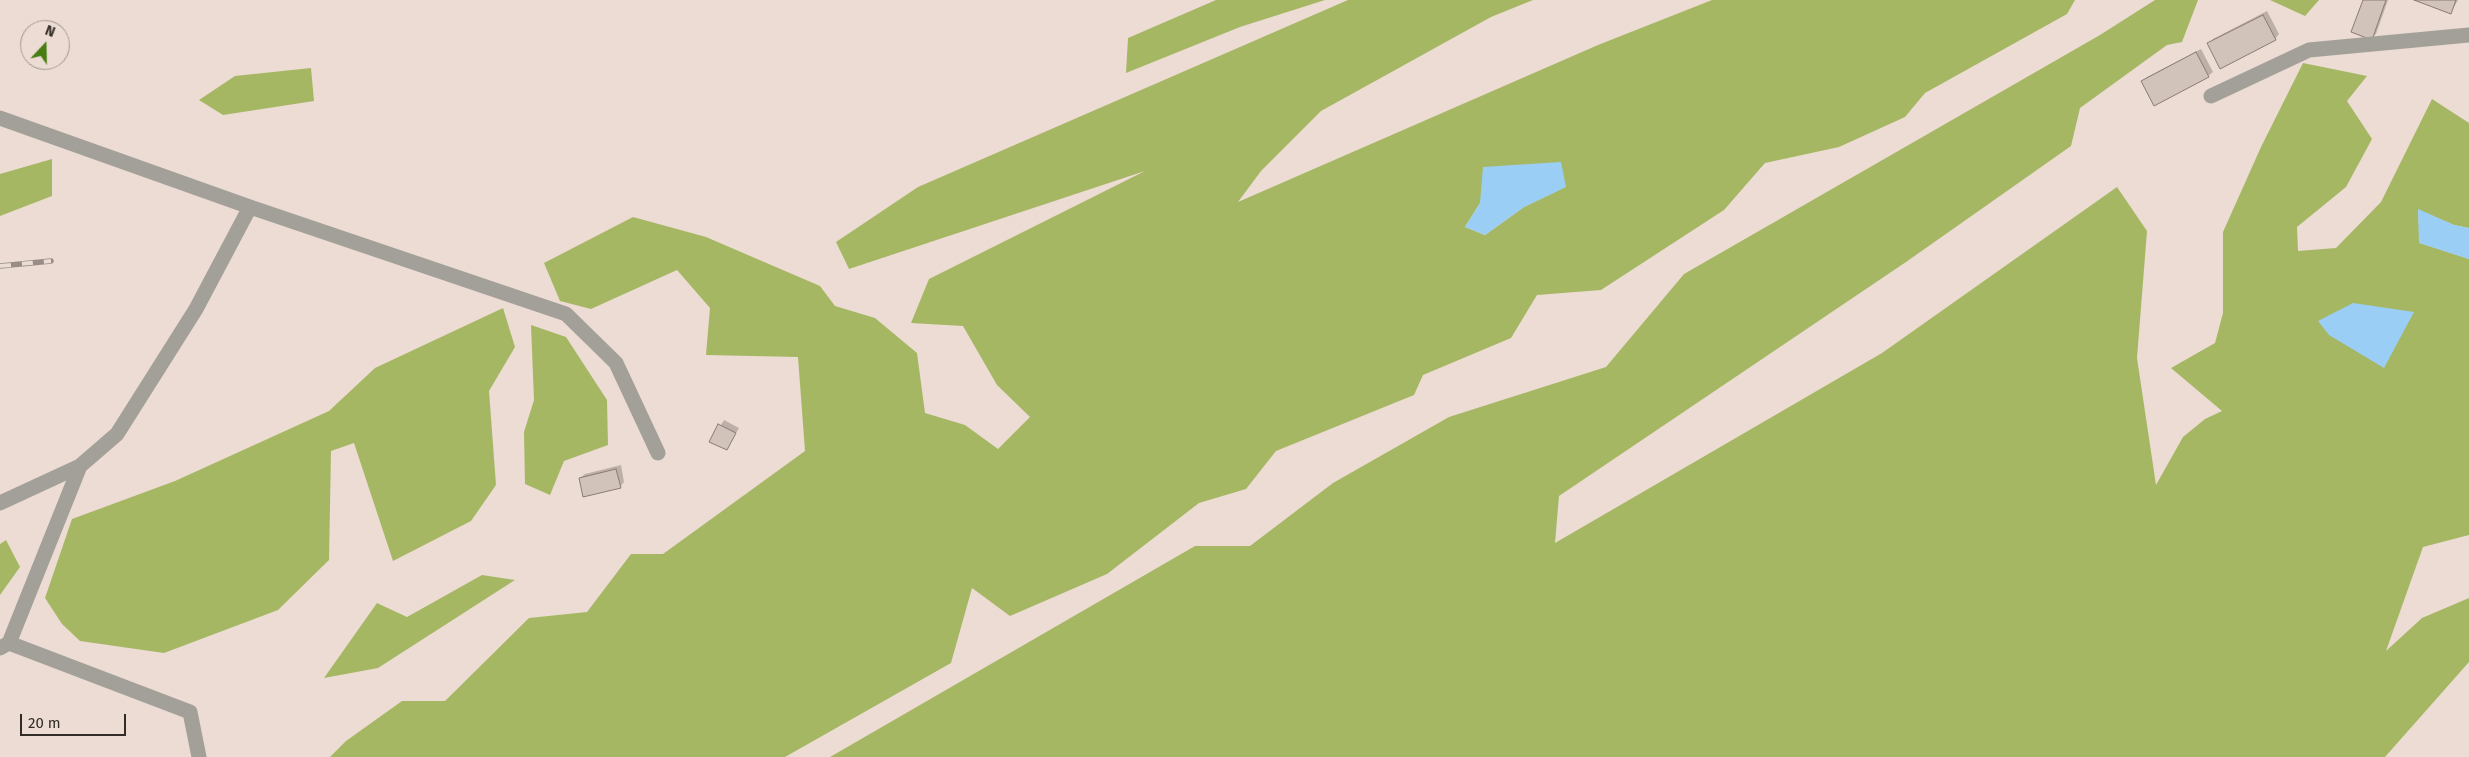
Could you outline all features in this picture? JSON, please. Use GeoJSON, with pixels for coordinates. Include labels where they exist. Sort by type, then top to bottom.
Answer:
{"type":"FeatureCollection","features":[{"type":"Feature","properties":{"kind":"lane"},"geometry":{"type":"LineString","coordinates":[[2211,96],[2309,50],[2469,35]]}},
{"type":"Feature","properties":{"kind":"lane"},"geometry":{"type":"LineString","coordinates":[[0,118],[250,207],[566,314],[616,363],[658,453]]}},
{"type":"Feature","properties":{"kind":"lane"},"geometry":{"type":"LineString","coordinates":[[0,503],[80,466],[117,434],[196,309],[250,207]]}},
{"type":"Feature","properties":{"kind":"lane"},"geometry":{"type":"LineString","coordinates":[[80,466],[5,646],[190,712],[198,757]]}},
{"type":"Feature","properties":{"kind":"green space"},"geometry":{"type":"Polygon","coordinates":[[[1216,0],[1325,0],[1240,27],[1126,73],[1128,38],[1216,0]]]}},
{"type":"Feature","properties":{"kind":"green space"},"geometry":{"type":"Polygon","coordinates":[[[1348,0],[1533,0],[1491,17],[1321,111],[1261,171],[1238,202],[1598,45],[1712,0],[2075,0],[2067,14],[1925,93],[1905,117],[1839,147],[1765,163],[1724,210],[1601,290],[1537,295],[1511,338],[1423,375],[1414,395],[1276,451],[1246,489],[1199,503],[1107,574],[1010,616],[972,588],[951,663],[785,757],[330,757],[346,741],[402,701],[445,701],[529,618],[587,612],[631,554],[663,554],[805,451],[798,357],[706,355],[710,308],[677,270],[591,309],[560,301],[544,263],[633,217],[706,237],[820,286],[835,306],[875,318],[917,353],[925,413],[965,425],[998,449],[1030,417],[997,385],[963,326],[911,323],[929,279],[1145,171],[849,269],[836,242],[918,187],[1348,0]],[[1565,187],[1480,203],[1465,227],[1485,235],[1524,207],[1565,187]]]}},
{"type":"Feature","properties":{"kind":"green space"},"geometry":{"type":"Polygon","coordinates":[[[2155,0],[2198,0],[2182,42],[2167,45],[2080,108],[2071,146],[1906,262],[1559,496],[1555,543],[1882,353],[2117,187],[2147,231],[2137,358],[2156,485],[2183,437],[2205,419],[2222,411],[2171,368],[2215,343],[2223,313],[2223,232],[2261,147],[2303,63],[2367,76],[2347,101],[2372,139],[2346,187],[2297,227],[2298,251],[2336,248],[2381,202],[2432,99],[2469,123],[2469,228],[2454,225],[2418,210],[2420,243],[2469,259],[2469,535],[2423,547],[2386,651],[2422,618],[2469,598],[2469,662],[2385,757],[830,757],[1195,546],[1250,546],[1333,483],[1449,417],[1606,367],[1684,274],[2100,35],[2155,0]]]}},
{"type":"Feature","properties":{"kind":"green space"},"geometry":{"type":"Polygon","coordinates":[[[2270,0],[2319,0],[2305,16],[2270,0]]]}},
{"type":"Feature","properties":{"kind":"green space"},"geometry":{"type":"Polygon","coordinates":[[[311,68],[314,101],[223,115],[199,100],[235,76],[311,68]]]}},
{"type":"Feature","properties":{"kind":"green space"},"geometry":{"type":"Polygon","coordinates":[[[52,159],[52,196],[0,216],[0,174],[52,159]]]}},
{"type":"Feature","properties":{"kind":"green space"},"geometry":{"type":"Polygon","coordinates":[[[503,308],[515,347],[489,391],[496,485],[471,521],[393,561],[354,443],[331,451],[329,560],[278,610],[164,653],[80,641],[62,624],[45,598],[72,519],[175,481],[329,411],[375,368],[503,308]]]}},
{"type":"Feature","properties":{"kind":"green space"},"geometry":{"type":"Polygon","coordinates":[[[531,325],[566,337],[607,400],[608,445],[564,461],[550,495],[525,484],[524,432],[534,400],[531,325]]]}},
{"type":"Feature","properties":{"kind":"green space"},"geometry":{"type":"Polygon","coordinates":[[[6,540],[20,567],[0,595],[0,544],[6,540]]]}},
{"type":"Feature","properties":{"kind":"green space"},"geometry":{"type":"Polygon","coordinates":[[[482,575],[515,580],[378,668],[324,678],[377,603],[407,617],[482,575]]]}},
{"type":"Feature","properties":{"kind":"water"},"geometry":{"type":"Polygon","coordinates":[[[1561,162],[1566,187],[1524,207],[1485,235],[1465,227],[1480,203],[1483,167],[1561,162]]]}},
{"type":"Feature","properties":{"kind":"water"},"geometry":{"type":"Polygon","coordinates":[[[2418,209],[2454,225],[2469,228],[2469,259],[2419,243],[2418,209]]]}},
{"type":"Feature","properties":{"kind":"water"},"geometry":{"type":"Polygon","coordinates":[[[2353,303],[2414,312],[2384,368],[2329,335],[2318,321],[2353,303]]]}},
{"type":"Feature","properties":{"kind":"building"},"geometry":{"type":"Polygon","coordinates":[[[2363,0],[2386,0],[2372,40],[2351,32],[2363,0]]]}},
{"type":"Feature","properties":{"kind":"building"},"geometry":{"type":"Polygon","coordinates":[[[2414,0],[2456,0],[2451,14],[2414,0]]]}},
{"type":"Feature","properties":{"kind":"building"},"geometry":{"type":"Polygon","coordinates":[[[2263,15],[2276,40],[2220,69],[2207,43],[2263,15]]]}},
{"type":"Feature","properties":{"kind":"building"},"geometry":{"type":"Polygon","coordinates":[[[2196,52],[2209,77],[2154,106],[2141,81],[2196,52]]]}},
{"type":"Feature","properties":{"kind":"building"},"geometry":{"type":"Polygon","coordinates":[[[718,424],[736,433],[727,450],[709,442],[718,424]]]}},
{"type":"Feature","properties":{"kind":"building"},"geometry":{"type":"Polygon","coordinates":[[[616,469],[621,488],[583,497],[579,478],[616,469]]]}},
{"type":"Feature","properties":{"kind":"railway"},"geometry":{"type":"LineString","coordinates":[[0,266],[51,261]]}}]}
